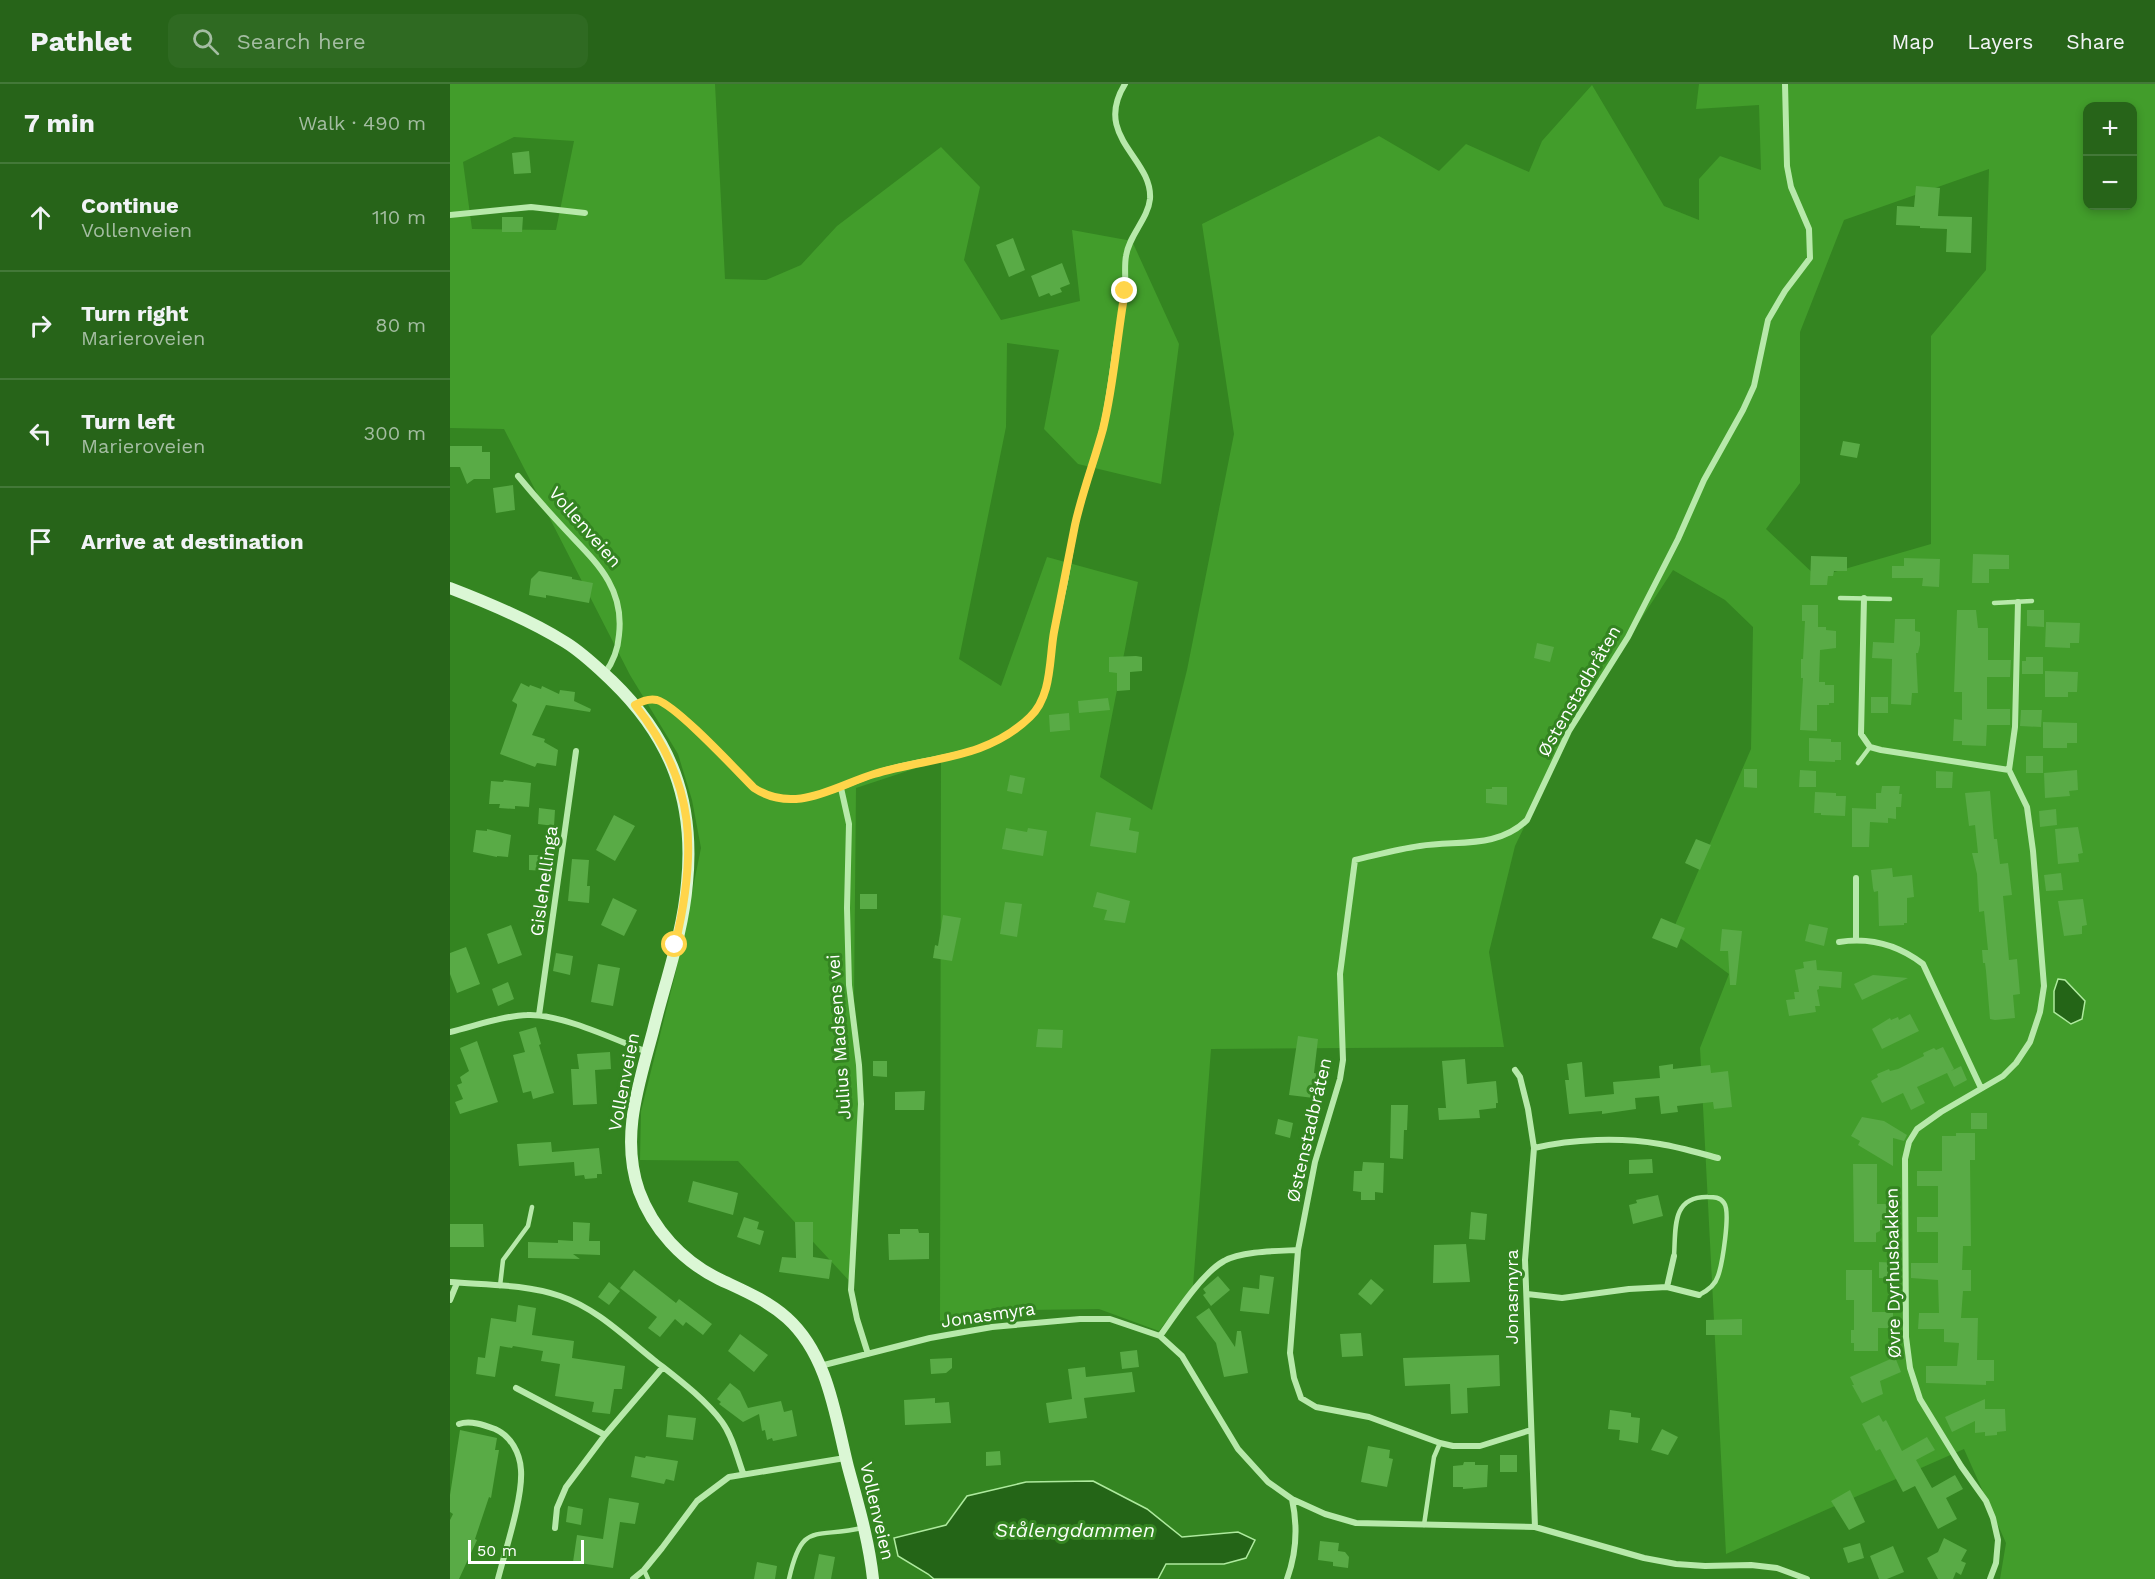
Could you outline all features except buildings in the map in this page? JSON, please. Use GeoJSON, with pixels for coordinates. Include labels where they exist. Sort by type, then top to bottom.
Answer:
{"type":"FeatureCollection","features":[{"type":"Feature","properties":{"kind":"main road","name":"Vollenveien"},"geometry":{"type":"LineString","coordinates":[[450,588],[555,636],[579,651],[635,705],[664,747],[676,772],[686,810],[689,837],[688,878],[684,906],[633,1110],[630,1148],[635,1178],[649,1213],[671,1244],[685,1257],[711,1274],[771,1305],[786,1316],[808,1341],[820,1366],[831,1399],[864,1528],[873,1579]]}},
{"type":"Feature","properties":{"kind":"street"},"geometry":{"type":"LineString","coordinates":[[635,705],[654,699],[671,708],[754,788],[769,796],[788,800],[806,798],[841,788],[870,775],[894,768],[974,751],[1023,724],[1036,711],[1043,698],[1075,525],[1103,428],[1125,291],[1126,256],[1130,241],[1148,208],[1149,189],[1144,174],[1123,142],[1116,119],[1120,93],[1125,84]]}},
{"type":"Feature","properties":{"kind":"street","name":"Østenstadbråten"},"geometry":{"type":"LineString","coordinates":[[1531,1430],[1480,1446],[1453,1446],[1369,1417],[1316,1407],[1301,1398],[1294,1378],[1290,1353],[1298,1250],[1315,1162],[1340,1079],[1343,1060],[1340,975],[1355,860],[1420,846],[1486,842],[1516,830],[1527,820],[1569,731],[1628,637],[1678,539],[1704,480],[1754,386],[1768,320],[1785,291],[1810,258],[1809,229],[1791,187],[1787,166],[1785,84]]}},
{"type":"Feature","properties":{"kind":"street"},"geometry":{"type":"LineString","coordinates":[[450,215],[531,207],[585,213]]}},
{"type":"Feature","properties":{"kind":"street","name":"Vollenveien"},"geometry":{"type":"LineString","coordinates":[[518,476],[601,568],[617,595],[620,617],[618,645],[610,666],[604,674]]}},
{"type":"Feature","properties":{"kind":"street"},"geometry":{"type":"LineString","coordinates":[[1864,598],[1861,734],[1870,747],[2009,770],[2015,727],[2018,602]]}},
{"type":"Feature","properties":{"kind":"street","name":"Gislehellinga"},"geometry":{"type":"LineString","coordinates":[[539,1015],[576,751]]}},
{"type":"Feature","properties":{"kind":"street","name":"Øvre Dyrhusbakken"},"geometry":{"type":"LineString","coordinates":[[1990,1579],[1996,1563],[1998,1540],[1993,1518],[1986,1501],[1961,1466],[1920,1399],[1910,1368],[1906,1337],[1905,1159],[1909,1142],[1917,1129],[1941,1112],[2003,1076],[2016,1063],[2030,1042],[2040,1012],[2044,987],[2033,851],[2027,807],[2009,770]]}},
{"type":"Feature","properties":{"kind":"street","name":"Julius Madsens vei"},"geometry":{"type":"LineString","coordinates":[[841,788],[849,824],[847,946],[861,1104],[851,1290],[868,1354]]}},
{"type":"Feature","properties":{"kind":"street"},"geometry":{"type":"LineString","coordinates":[[1856,878],[1856,939]]}},
{"type":"Feature","properties":{"kind":"street"},"geometry":{"type":"LineString","coordinates":[[1839,942],[1856,939],[1884,944],[1906,952],[1923,964],[1982,1088]]}},
{"type":"Feature","properties":{"kind":"street"},"geometry":{"type":"LineString","coordinates":[[450,1032],[519,1016],[539,1015],[567,1022],[647,1052]]}},
{"type":"Feature","properties":{"kind":"street","name":"Jonasmyra"},"geometry":{"type":"LineString","coordinates":[[1515,1070],[1520,1077],[1528,1109],[1534,1148],[1525,1260],[1535,1527]]}},
{"type":"Feature","properties":{"kind":"street"},"geometry":{"type":"LineString","coordinates":[[1534,1148],[1593,1141],[1632,1141],[1658,1143],[1718,1158]]}},
{"type":"Feature","properties":{"kind":"street"},"geometry":{"type":"LineString","coordinates":[[1160,1336],[1199,1283],[1224,1260],[1254,1253],[1298,1250]]}},
{"type":"Feature","properties":{"kind":"street"},"geometry":{"type":"LineString","coordinates":[[1667,1287],[1674,1256]]}},
{"type":"Feature","properties":{"kind":"street"},"geometry":{"type":"LineString","coordinates":[[450,1300],[454,1283],[540,1291],[573,1301],[608,1323],[712,1410],[724,1425],[732,1441],[743,1473]]}},
{"type":"Feature","properties":{"kind":"street"},"geometry":{"type":"LineString","coordinates":[[1527,1294],[1562,1298],[1629,1289],[1667,1287],[1699,1295]]}},
{"type":"Feature","properties":{"kind":"street","name":"Jonasmyra"},"geometry":{"type":"LineString","coordinates":[[820,1366],[930,1338],[992,1327],[1080,1319],[1110,1319],[1160,1336],[1182,1356],[1238,1449],[1268,1482],[1292,1499],[1325,1514],[1356,1523],[1535,1527],[1644,1558],[1676,1564],[1751,1565],[1777,1568],[1807,1579]]}},
{"type":"Feature","properties":{"kind":"street"},"geometry":{"type":"LineString","coordinates":[[555,1528],[557,1508],[566,1487],[605,1435],[663,1367]]}},
{"type":"Feature","properties":{"kind":"street"},"geometry":{"type":"LineString","coordinates":[[516,1388],[605,1435]]}},
{"type":"Feature","properties":{"kind":"street"},"geometry":{"type":"LineString","coordinates":[[459,1424],[466,1422],[483,1425],[498,1431],[513,1444],[520,1461],[520,1488],[498,1579]]}},
{"type":"Feature","properties":{"kind":"street"},"geometry":{"type":"LineString","coordinates":[[633,1579],[644,1570],[697,1501],[729,1477],[846,1458]]}},
{"type":"Feature","properties":{"kind":"street"},"geometry":{"type":"LineString","coordinates":[[1287,1579],[1293,1563],[1296,1540],[1297,1521],[1292,1499]]}},
{"type":"Feature","properties":{"kind":"lane"},"geometry":{"type":"LineString","coordinates":[[1840,598],[1890,599]]}},
{"type":"Feature","properties":{"kind":"lane"},"geometry":{"type":"LineString","coordinates":[[1994,603],[2032,601]]}},
{"type":"Feature","properties":{"kind":"lane"},"geometry":{"type":"LineString","coordinates":[[1858,763],[1870,747]]}},
{"type":"Feature","properties":{"kind":"lane"},"geometry":{"type":"LineString","coordinates":[[1674,1256],[1678,1211],[1687,1201],[1700,1197],[1717,1197],[1725,1203],[1728,1214],[1718,1278],[1709,1290],[1699,1295]]}},
{"type":"Feature","properties":{"kind":"lane"},"geometry":{"type":"LineString","coordinates":[[500,1286],[503,1260],[528,1226],[532,1207]]}},
{"type":"Feature","properties":{"kind":"lane"},"geometry":{"type":"LineString","coordinates":[[1425,1525],[1434,1457],[1440,1443]]}},
{"type":"Feature","properties":{"kind":"lane"},"geometry":{"type":"LineString","coordinates":[[789,1579],[797,1549],[808,1537],[816,1533],[864,1528]]}},
{"type":"Feature","properties":{"kind":"lane"},"geometry":{"type":"LineString","coordinates":[[644,1570],[648,1579]]}},
{"type":"Feature","properties":{"kind":"shaded area"},"geometry":{"type":"Polygon","coordinates":[[[450,84],[715,84],[725,279],[766,280],[801,265],[837,226],[941,147],[980,187],[964,260],[1001,320],[1080,301],[1072,230],[1132,241],[1179,344],[1161,484],[1078,464],[1044,429],[1059,350],[1007,343],[1006,427],[959,659],[1001,686],[1047,557],[1138,582],[1100,777],[1152,810],[1187,670],[1234,434],[1202,224],[1379,136],[1439,171],[1466,144],[1529,172],[1542,141],[1592,85],[1664,206],[1699,220],[1699,179],[1720,156],[1761,170],[1759,105],[1696,109],[1699,84],[2155,84],[2155,1579],[2000,1579],[2006,1543],[1964,1449],[1726,1554],[1700,1048],[1729,974],[1672,932],[1751,749],[1753,627],[1725,600],[1673,570],[1579,714],[1515,846],[1489,952],[1504,1047],[1211,1049],[1193,1286],[1159,1331],[1099,1309],[1025,1310],[940,1322],[941,760],[856,788],[854,1000],[863,1138],[854,1286],[738,1161],[640,1160],[641,1111],[676,971],[701,848],[692,800],[678,754],[630,675],[504,429],[450,428],[450,84]],[[514,137],[463,162],[472,229],[556,230],[574,141],[514,137]],[[1989,169],[1844,220],[1800,332],[1800,483],[1766,529],[1817,577],[1931,544],[1931,336],[1986,270],[1989,169]]]}},
{"type":"Feature","properties":{"kind":"water"},"geometry":{"type":"Polygon","coordinates":[[[2058,979],[2065,980],[2085,1001],[2082,1019],[2071,1024],[2054,1012],[2054,991],[2058,979]]]}},
{"type":"Feature","properties":{"kind":"water","name":"Stålengdammen"},"geometry":{"type":"Polygon","coordinates":[[[1093,1481],[1147,1509],[1182,1537],[1238,1532],[1255,1540],[1246,1558],[1224,1564],[1166,1564],[1158,1579],[934,1579],[898,1556],[894,1538],[946,1525],[967,1496],[1026,1482],[1093,1481]]]}},
{"type":"Feature","properties":{"kind":"route"},"geometry":{"type":"LineString","coordinates":[[675,945],[688,878],[689,837],[686,810],[680,784],[668,755],[654,730],[635,705],[654,699],[671,708],[754,788],[769,796],[788,800],[822,795],[870,775],[904,765],[963,755],[998,740],[1023,724],[1036,711],[1043,698],[1075,525],[1103,428],[1125,291]]}}]}
